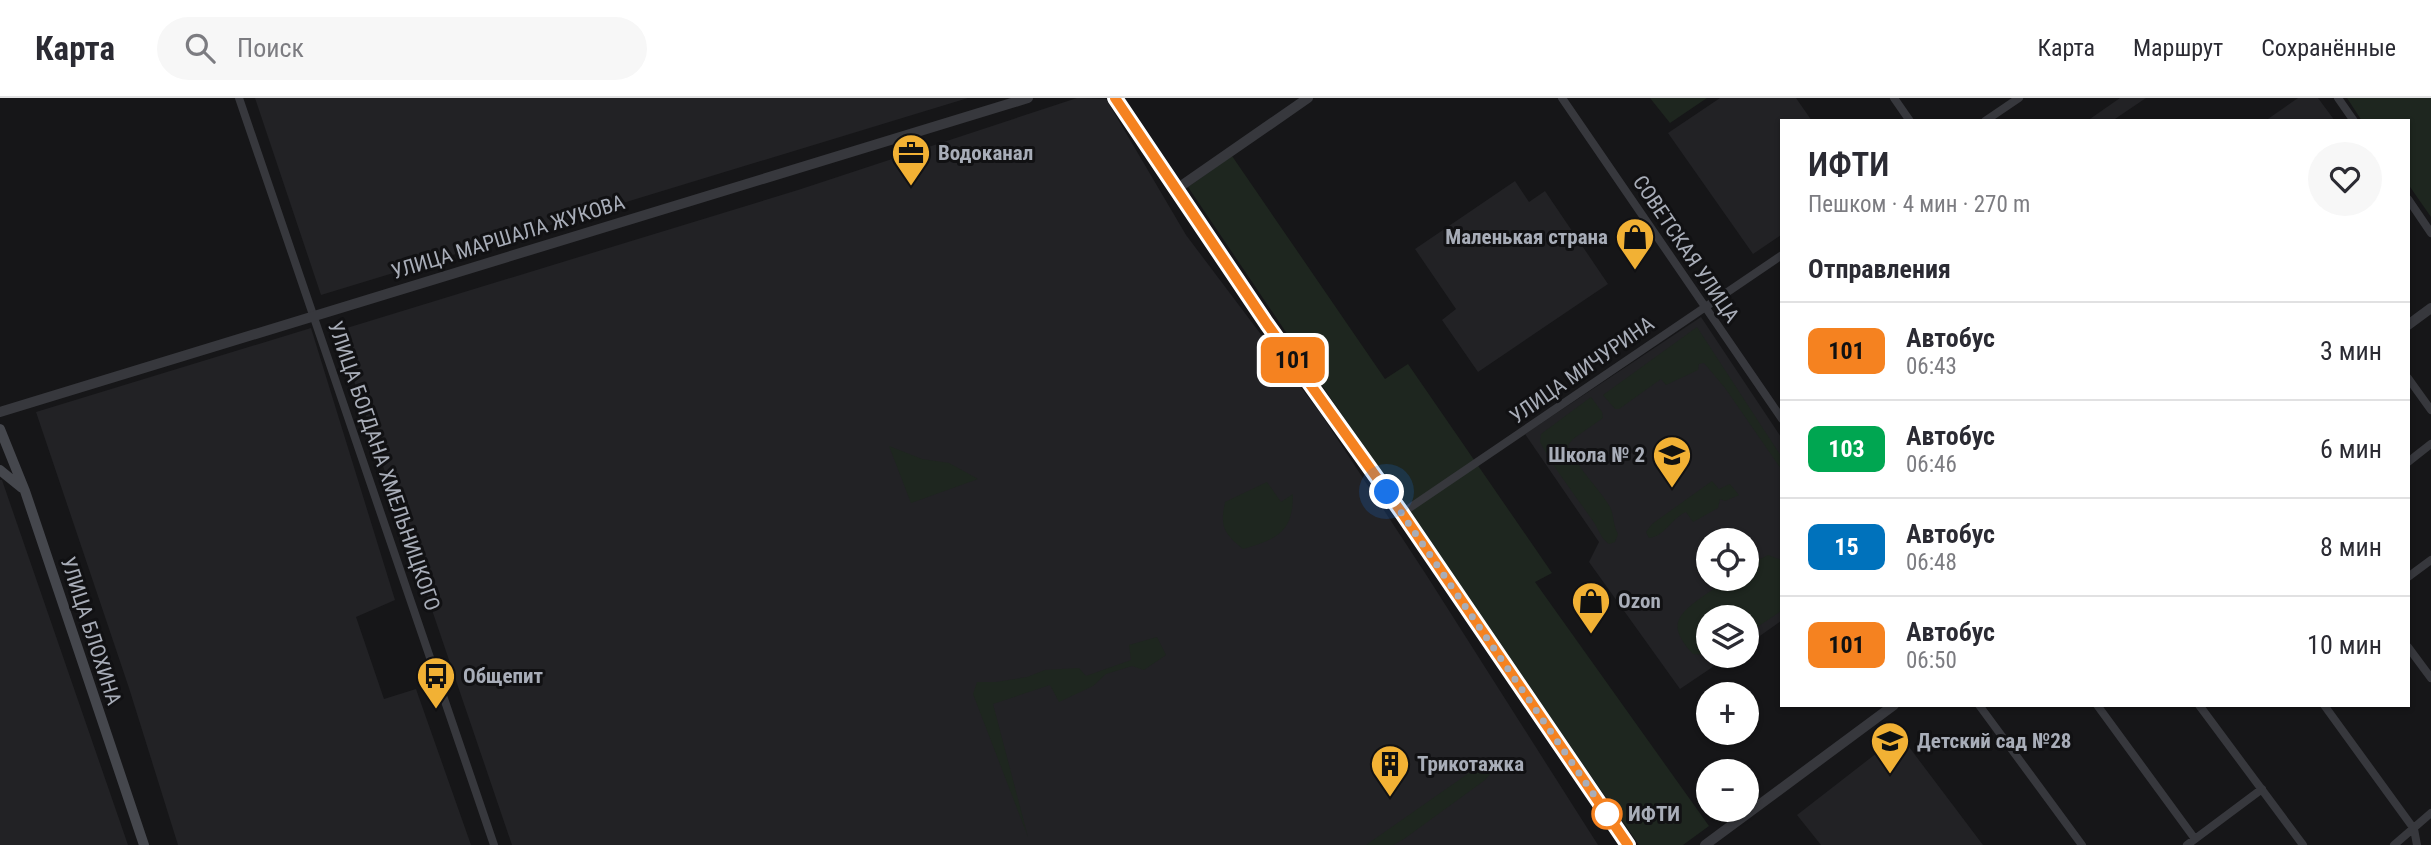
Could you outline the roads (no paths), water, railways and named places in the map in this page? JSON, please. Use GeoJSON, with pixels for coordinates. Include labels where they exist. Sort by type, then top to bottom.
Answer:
{"type":"FeatureCollection","features":[{"type":"Feature","properties":{"kind":"main road","name":"УЛИЦА БЛОХИНА"},"geometry":{"type":"LineString","coordinates":[[0,429],[24,491],[144,845]]}},
{"type":"Feature","properties":{"kind":"main road"},"geometry":{"type":"LineString","coordinates":[[0,470],[24,491]]}},
{"type":"Feature","properties":{"kind":"street","name":"УЛИЦА БОГДАНА ХМЕЛЬНИЦКОГО"},"geometry":{"type":"LineString","coordinates":[[239,98],[494,845]]}},
{"type":"Feature","properties":{"kind":"street","name":"УЛИЦА МАРШАЛА ЖУКОВА"},"geometry":{"type":"LineString","coordinates":[[0,412],[1028,98]]}},
{"type":"Feature","properties":{"kind":"street"},"geometry":{"type":"LineString","coordinates":[[1115,98],[1267,324],[1402,513],[1628,845]]}},
{"type":"Feature","properties":{"kind":"street"},"geometry":{"type":"LineString","coordinates":[[1178,188],[1308,98]]}},
{"type":"Feature","properties":{"kind":"street","name":"СОВЕТСКАЯ УЛИЦА"},"geometry":{"type":"LineString","coordinates":[[1562,98],[1780,416]]}},
{"type":"Feature","properties":{"kind":"street"},"geometry":{"type":"LineString","coordinates":[[1894,98],[1909,119]]}},
{"type":"Feature","properties":{"kind":"street"},"geometry":{"type":"LineString","coordinates":[[1988,119],[2019,98]]}},
{"type":"Feature","properties":{"kind":"street"},"geometry":{"type":"LineString","coordinates":[[2338,98],[2353,119]]}},
{"type":"Feature","properties":{"kind":"street"},"geometry":{"type":"LineString","coordinates":[[2410,202],[2431,233]]}},
{"type":"Feature","properties":{"kind":"street","name":"УЛИЦА МИЧУРИНА"},"geometry":{"type":"LineString","coordinates":[[1402,513],[1780,256]]}},
{"type":"Feature","properties":{"kind":"street"},"geometry":{"type":"LineString","coordinates":[[2410,324],[2431,308]]}},
{"type":"Feature","properties":{"kind":"street"},"geometry":{"type":"LineString","coordinates":[[2410,381],[2431,410]]}},
{"type":"Feature","properties":{"kind":"street"},"geometry":{"type":"LineString","coordinates":[[2410,460],[2431,444]]}},
{"type":"Feature","properties":{"kind":"street"},"geometry":{"type":"LineString","coordinates":[[2410,575],[2431,559]]}},
{"type":"Feature","properties":{"kind":"street"},"geometry":{"type":"LineString","coordinates":[[2410,650],[2431,678]]}},
{"type":"Feature","properties":{"kind":"street"},"geometry":{"type":"LineString","coordinates":[[1705,845],[1891,707]]}},
{"type":"Feature","properties":{"kind":"street"},"geometry":{"type":"LineString","coordinates":[[1980,707],[2082,845]]}},
{"type":"Feature","properties":{"kind":"street"},"geometry":{"type":"LineString","coordinates":[[2099,707],[2195,839]]}},
{"type":"Feature","properties":{"kind":"street"},"geometry":{"type":"LineString","coordinates":[[2200,707],[2303,845]]}},
{"type":"Feature","properties":{"kind":"street"},"geometry":{"type":"LineString","coordinates":[[2326,707],[2414,829],[2417,845]]}},
{"type":"Feature","properties":{"kind":"street"},"geometry":{"type":"LineString","coordinates":[[2187,845],[2262,789]]}},
{"type":"Feature","properties":{"kind":"street"},"geometry":{"type":"LineString","coordinates":[[2394,845],[2431,813]]}},
{"type":"Feature","properties":{"kind":"place","name":"Водоканал"},"geometry":{"type":"Point","coordinates":[911,187]}},
{"type":"Feature","properties":{"kind":"place","name":"Маленькая страна"},"geometry":{"type":"Point","coordinates":[1635,271]}},
{"type":"Feature","properties":{"kind":"place","name":"Школа № 2"},"geometry":{"type":"Point","coordinates":[1672,489]}},
{"type":"Feature","properties":{"kind":"place","name":"Ozon"},"geometry":{"type":"Point","coordinates":[1591,635]}},
{"type":"Feature","properties":{"kind":"place","name":"Общепит"},"geometry":{"type":"Point","coordinates":[436,710]}},
{"type":"Feature","properties":{"kind":"place","name":"Детский сад №28"},"geometry":{"type":"Point","coordinates":[1890,775]}},
{"type":"Feature","properties":{"kind":"place","name":"Трикотажка"},"geometry":{"type":"Point","coordinates":[1390,798]}},
{"type":"Feature","properties":{"kind":"place","name":"ИФТИ"},"geometry":{"type":"Point","coordinates":[1607,814]}}]}
